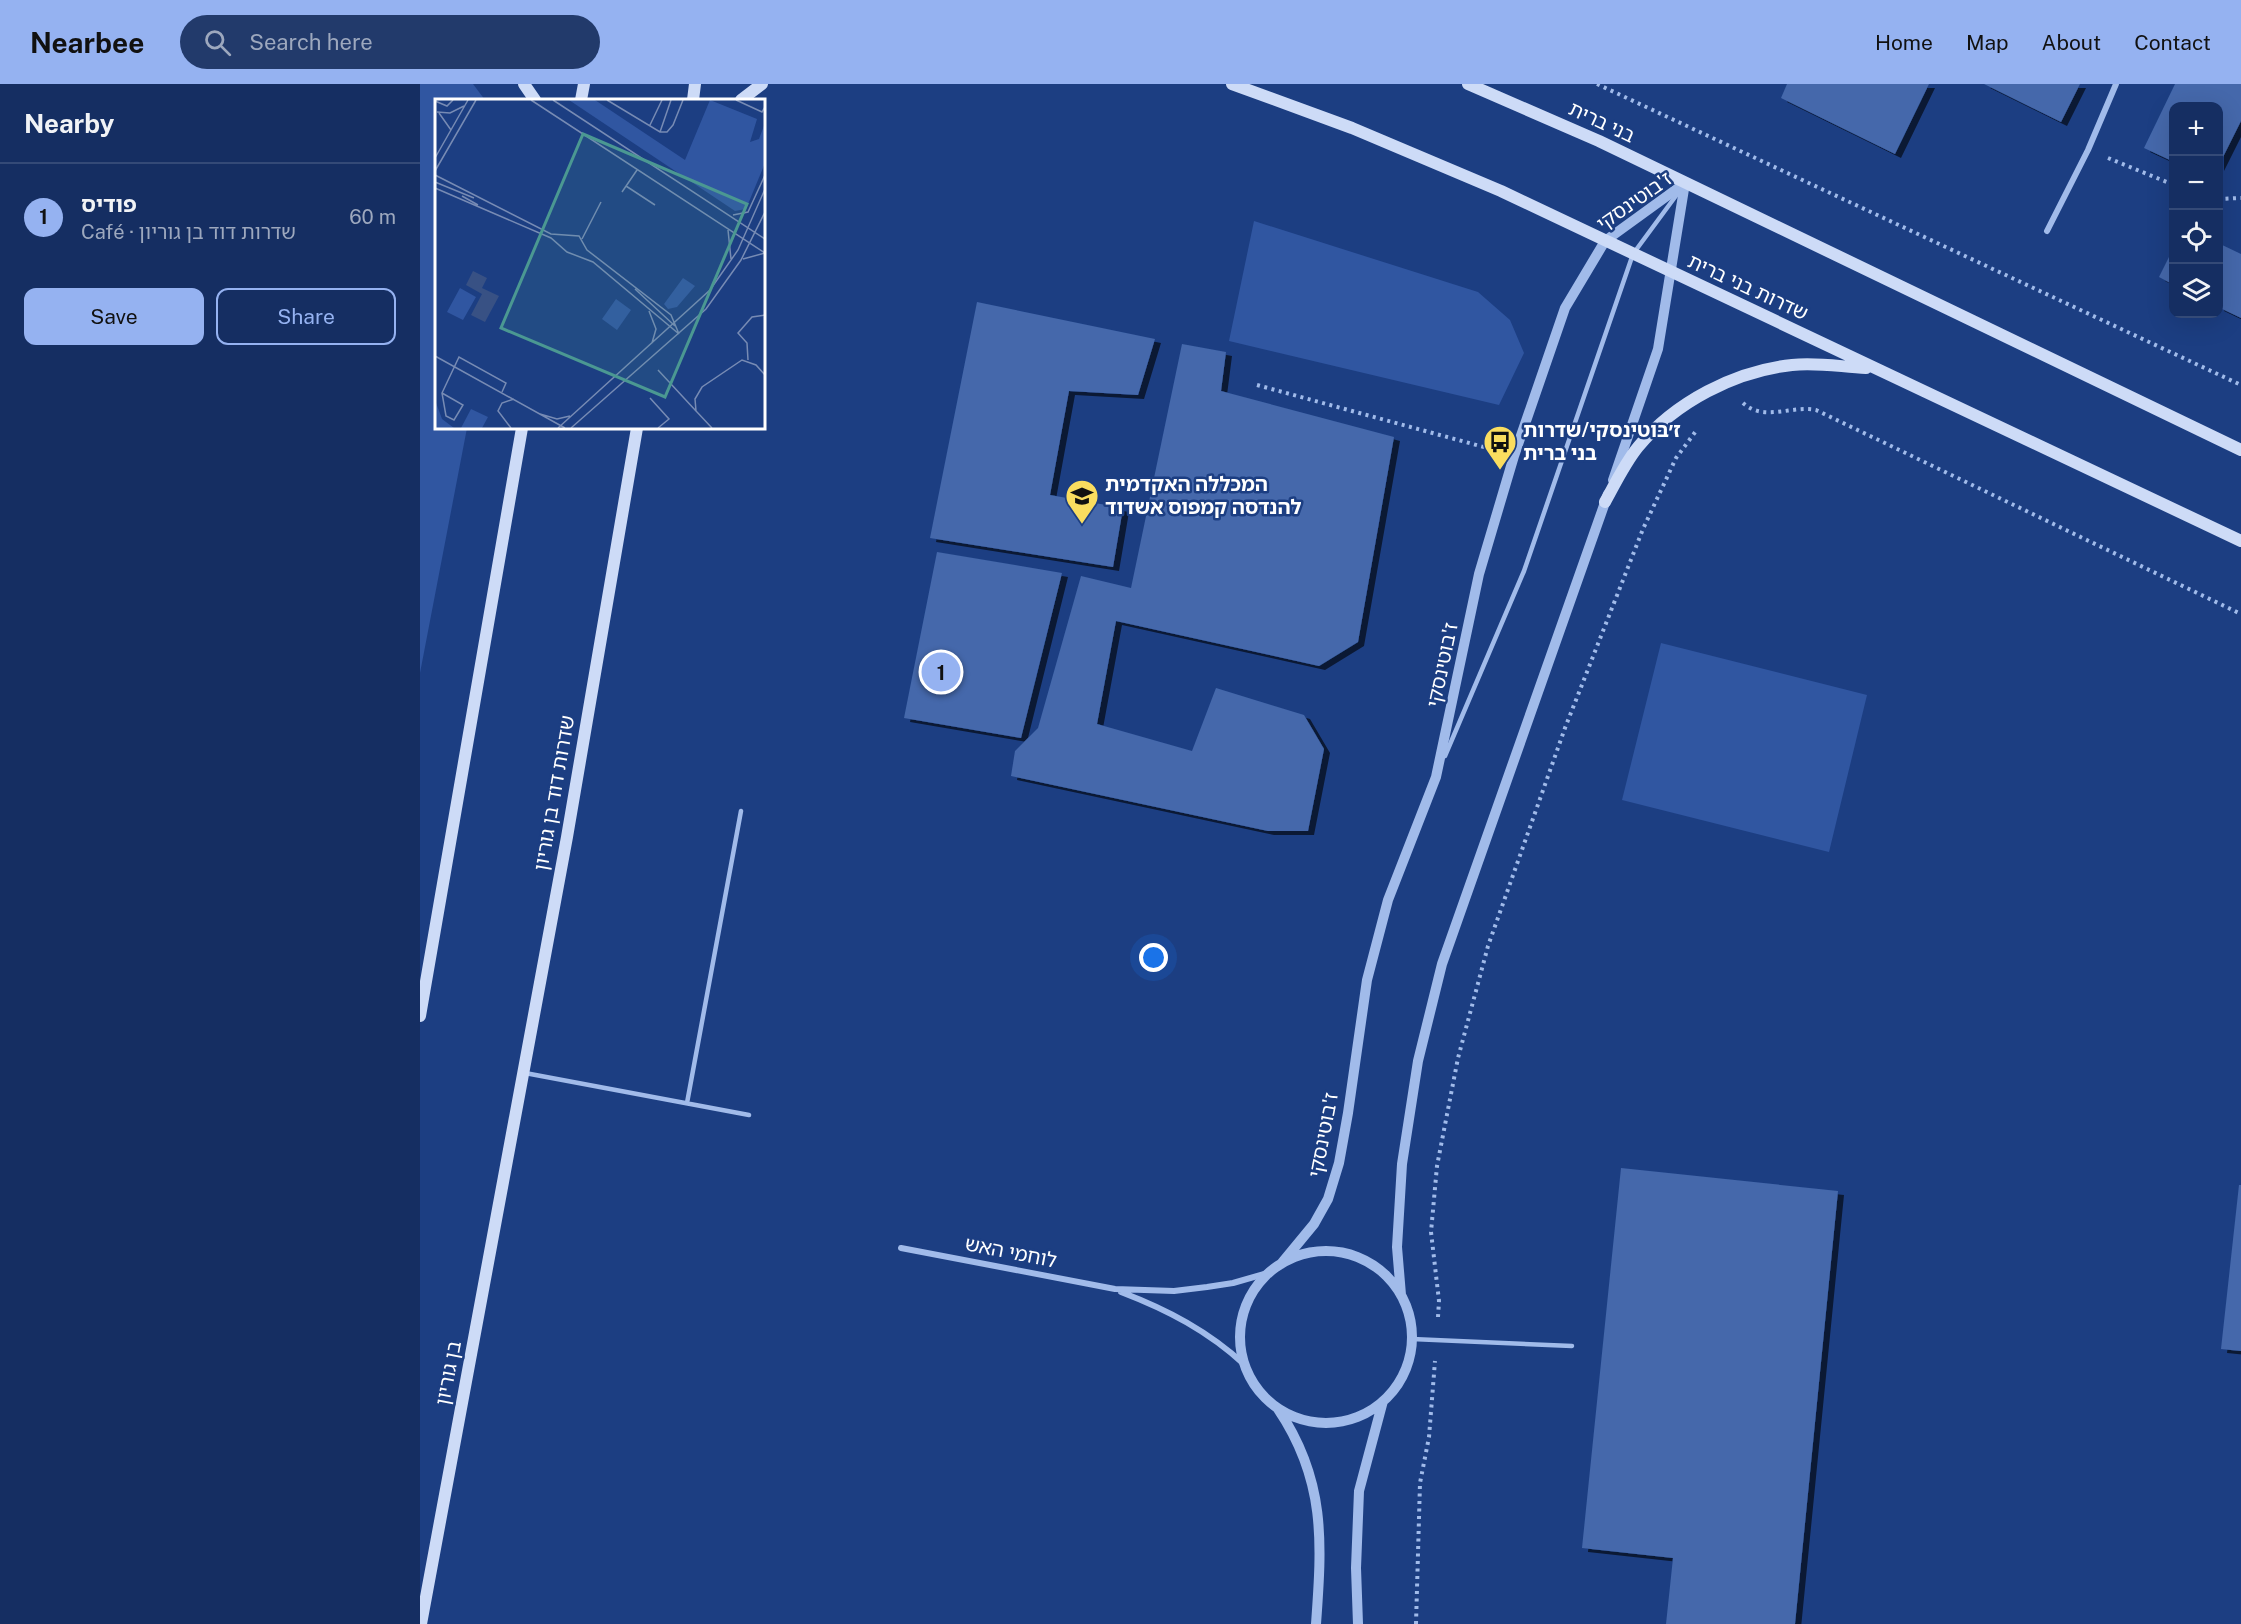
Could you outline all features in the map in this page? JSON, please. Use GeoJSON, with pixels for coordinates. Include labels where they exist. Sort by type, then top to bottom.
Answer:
{"type":"FeatureCollection","features":[{"type":"Feature","properties":{"kind":"main road"},"geometry":{"type":"LineString","coordinates":[[524,84],[534,99]]}},
{"type":"Feature","properties":{"kind":"main road"},"geometry":{"type":"LineString","coordinates":[[581,99],[584,84]]}},
{"type":"Feature","properties":{"kind":"main road"},"geometry":{"type":"LineString","coordinates":[[693,99],[695,84]]}},
{"type":"Feature","properties":{"kind":"main road"},"geometry":{"type":"LineString","coordinates":[[742,99],[762,84]]}},
{"type":"Feature","properties":{"kind":"main road","name":"שדרות בני ברית"},"geometry":{"type":"LineString","coordinates":[[1232,84],[1352,128],[1467,176],[2241,541]]}},
{"type":"Feature","properties":{"kind":"main road","name":"בני ברית"},"geometry":{"type":"LineString","coordinates":[[1468,84],[1599,141],[1685,183]]}},
{"type":"Feature","properties":{"kind":"main road"},"geometry":{"type":"LineString","coordinates":[[1685,183],[2241,450]]}},
{"type":"Feature","properties":{"kind":"main road"},"geometry":{"type":"LineString","coordinates":[[1605,502],[1637,448],[1670,414],[1727,382],[1767,368],[1795,364],[1872,368]]}},
{"type":"Feature","properties":{"kind":"main road"},"geometry":{"type":"LineString","coordinates":[[420,1016],[522,429]]}},
{"type":"Feature","properties":{"kind":"main road","name":"שדרות דוד בן גוריון"},"geometry":{"type":"LineString","coordinates":[[506,1165],[567,837],[637,429]]}},
{"type":"Feature","properties":{"kind":"main road","name":"בן גוריון"},"geometry":{"type":"LineString","coordinates":[[421,1624],[506,1165]]}},
{"type":"Feature","properties":{"kind":"street"},"geometry":{"type":"LineString","coordinates":[[2047,231],[2088,150],[2116,84]]}},
{"type":"Feature","properties":{"kind":"street","name":"ז'בוטינסקי"},"geometry":{"type":"LineString","coordinates":[[1281,1264],[1314,1224],[1328,1199],[1346,1123],[1367,980],[1389,900],[1436,777],[1479,574],[1514,456],[1565,308],[1605,241],[1685,183]]}},
{"type":"Feature","properties":{"kind":"street","name":"ז'בוטינסקי"},"geometry":{"type":"LineString","coordinates":[[1401,1295],[1398,1247],[1402,1164],[1418,1061],[1442,964],[1658,349],[1685,183]]}},
{"type":"Feature","properties":{"kind":"street","name":"לוחמי האש"},"geometry":{"type":"LineString","coordinates":[[901,1248],[1115,1289],[1168,1310],[1224,1346],[1245,1365]]}},
{"type":"Feature","properties":{"kind":"street"},"geometry":{"type":"LineString","coordinates":[[1276,1407],[1297,1418],[1332,1423],[1364,1414],[1383,1401],[1404,1373],[1412,1339],[1409,1317],[1401,1295],[1378,1269],[1344,1253],[1330,1251],[1305,1254],[1281,1264],[1271,1272],[1254,1291],[1244,1314],[1240,1340],[1245,1365],[1258,1388],[1276,1407],[1302,1448],[1312,1480],[1320,1541],[1316,1624]]}},
{"type":"Feature","properties":{"kind":"street","name":"לוחמי האש"},"geometry":{"type":"LineString","coordinates":[[1115,1289],[1196,1288],[1233,1283],[1271,1272]]}},
{"type":"Feature","properties":{"kind":"street"},"geometry":{"type":"LineString","coordinates":[[1358,1624],[1356,1568],[1359,1491],[1383,1401]]}},
{"type":"Feature","properties":{"kind":"lane"},"geometry":{"type":"LineString","coordinates":[[1436,777],[1524,571],[1633,254],[1685,183]]}},
{"type":"Feature","properties":{"kind":"lane"},"geometry":{"type":"LineString","coordinates":[[687,1103],[741,811]]}},
{"type":"Feature","properties":{"kind":"lane"},"geometry":{"type":"LineString","coordinates":[[523,1073],[749,1114]]}},
{"type":"Feature","properties":{"kind":"lane"},"geometry":{"type":"LineString","coordinates":[[1412,1339],[1572,1346]]}},
{"type":"Feature","properties":{"kind":"path"},"geometry":{"type":"LineString","coordinates":[[1597,84],[2241,385]]}},
{"type":"Feature","properties":{"kind":"path"},"geometry":{"type":"LineString","coordinates":[[2088,150],[2169,183]]}},
{"type":"Feature","properties":{"kind":"path"},"geometry":{"type":"LineString","coordinates":[[2223,199],[2241,198]]}},
{"type":"Feature","properties":{"kind":"path"},"geometry":{"type":"LineString","coordinates":[[1257,385],[1514,456]]}},
{"type":"Feature","properties":{"kind":"path"},"geometry":{"type":"LineString","coordinates":[[1740,401],[1759,412],[1804,407],[1816,410],[2241,614]]}},
{"type":"Feature","properties":{"kind":"path"},"geometry":{"type":"LineString","coordinates":[[1431,1232],[1437,1167],[1448,1102],[1488,946],[1565,728],[1643,529],[1676,458],[1696,430]]}},
{"type":"Feature","properties":{"kind":"path"},"geometry":{"type":"LineString","coordinates":[[1416,1624],[1420,1483]]}},
{"type":"Feature","properties":{"kind":"shaded area"},"geometry":{"type":"Polygon","coordinates":[[[420,84],[473,84],[484,99],[435,99],[435,429],[467,429],[420,673],[420,84]]]}},
{"type":"Feature","properties":{"kind":"shaded area"},"geometry":{"type":"Polygon","coordinates":[[[1254,221],[1478,292],[1510,320],[1524,353],[1499,405],[1229,341],[1254,221]]]}},
{"type":"Feature","properties":{"kind":"shaded area"},"geometry":{"type":"Polygon","coordinates":[[[1661,643],[1867,695],[1829,852],[1622,800],[1661,643]]]}},
{"type":"Feature","properties":{"kind":"building"},"geometry":{"type":"Polygon","coordinates":[[[1787,84],[1929,84],[1895,154],[1781,98],[1787,84]]]}},
{"type":"Feature","properties":{"kind":"building"},"geometry":{"type":"Polygon","coordinates":[[[1984,84],[2080,84],[2061,122],[1984,84]]]}},
{"type":"Feature","properties":{"kind":"building"},"geometry":{"type":"Polygon","coordinates":[[[2175,84],[2241,84],[2241,121],[2223,157],[2223,102],[2169,102],[2169,160],[2144,148],[2175,84]]]}},
{"type":"Feature","properties":{"kind":"building"},"geometry":{"type":"Polygon","coordinates":[[[2223,245],[2241,254],[2241,318],[2223,309],[2223,245]]]}},
{"type":"Feature","properties":{"kind":"building"},"geometry":{"type":"Polygon","coordinates":[[[2169,257],[2169,282],[2159,277],[2169,257]]]}},
{"type":"Feature","properties":{"kind":"building"},"geometry":{"type":"Polygon","coordinates":[[[977,302],[1155,339],[1138,395],[1069,391],[1050,495],[1123,508],[1113,567],[930,538],[977,302]]]}},
{"type":"Feature","properties":{"kind":"building"},"geometry":{"type":"Polygon","coordinates":[[[1182,344],[1226,352],[1221,391],[1394,437],[1358,642],[1319,666],[1116,621],[1097,724],[1192,751],[1216,688],[1304,715],[1324,749],[1308,831],[1268,831],[1011,776],[1015,751],[1038,728],[1081,576],[1131,588],[1182,344]]]}},
{"type":"Feature","properties":{"kind":"building"},"geometry":{"type":"Polygon","coordinates":[[[937,552],[1062,573],[1021,738],[904,718],[937,552]]]}},
{"type":"Feature","properties":{"kind":"building"},"geometry":{"type":"Polygon","coordinates":[[[1621,1168],[1838,1191],[1795,1624],[1666,1624],[1673,1558],[1582,1548],[1621,1168]]]}},
{"type":"Feature","properties":{"kind":"building"},"geometry":{"type":"Polygon","coordinates":[[[2239,1185],[2241,1185],[2241,1351],[2221,1349],[2239,1185]]]}},
{"type":"Feature","properties":{"kind":"place","name":"ז׳בוטינסקי/שדרות בני ברית"},"geometry":{"type":"Point","coordinates":[1500,471]}},
{"type":"Feature","properties":{"kind":"place","name":"המכללה האקדמית להנדסה קמפוס אשדוד"},"geometry":{"type":"Point","coordinates":[1082,525]}},
{"type":"Feature","properties":{"kind":"place","name":"פודיס"},"geometry":{"type":"Point","coordinates":[941,672]}}]}
